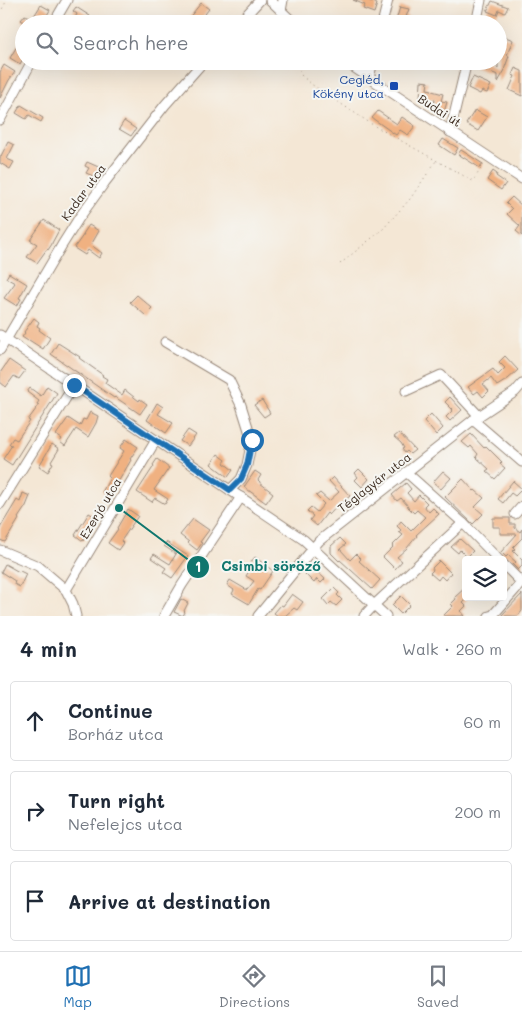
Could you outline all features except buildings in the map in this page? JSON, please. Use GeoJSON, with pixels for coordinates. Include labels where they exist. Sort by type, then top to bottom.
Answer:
{"type":"FeatureCollection","features":[{"type":"Feature","properties":{"kind":"street"},"geometry":{"type":"LineString","coordinates":[[58,15],[67,0]]}},
{"type":"Feature","properties":{"kind":"street"},"geometry":{"type":"LineString","coordinates":[[246,15],[260,0]]}},
{"type":"Feature","properties":{"kind":"street"},"geometry":{"type":"LineString","coordinates":[[270,0],[285,15]]}},
{"type":"Feature","properties":{"kind":"street"},"geometry":{"type":"LineString","coordinates":[[281,11],[283,0]]}},
{"type":"Feature","properties":{"kind":"street"},"geometry":{"type":"LineString","coordinates":[[384,15],[388,0]]}},
{"type":"Feature","properties":{"kind":"street"},"geometry":{"type":"LineString","coordinates":[[478,15],[482,0]]}},
{"type":"Feature","properties":{"kind":"street"},"geometry":{"type":"LineString","coordinates":[[0,120],[27,70]]}},
{"type":"Feature","properties":{"kind":"street","name":"Kadar utca"},"geometry":{"type":"LineString","coordinates":[[0,350],[3,337],[79,218],[165,105],[196,70]]}},
{"type":"Feature","properties":{"kind":"street","name":"Budai út"},"geometry":{"type":"LineString","coordinates":[[357,70],[522,179]]}},
{"type":"Feature","properties":{"kind":"street"},"geometry":{"type":"LineString","coordinates":[[369,78],[371,70]]}},
{"type":"Feature","properties":{"kind":"street"},"geometry":{"type":"LineString","coordinates":[[450,132],[465,70]]}},
{"type":"Feature","properties":{"kind":"street"},"geometry":{"type":"LineString","coordinates":[[3,337],[304,540],[386,616]]}},
{"type":"Feature","properties":{"kind":"street"},"geometry":{"type":"LineString","coordinates":[[164,342],[229,380],[241,405],[252,440],[247,465],[241,479],[230,490]]}},
{"type":"Feature","properties":{"kind":"street"},"geometry":{"type":"LineString","coordinates":[[406,390],[441,375],[476,418],[522,462]]}},
{"type":"Feature","properties":{"kind":"street","name":"Téglagyár utca"},"geometry":{"type":"LineString","coordinates":[[258,616],[319,541],[476,418],[518,391],[522,384]]}},
{"type":"Feature","properties":{"kind":"street"},"geometry":{"type":"LineString","coordinates":[[0,504],[74,385]]}},
{"type":"Feature","properties":{"kind":"street","name":"Ezerjó utca"},"geometry":{"type":"LineString","coordinates":[[66,590],[156,440]]}},
{"type":"Feature","properties":{"kind":"street"},"geometry":{"type":"LineString","coordinates":[[406,472],[463,523],[495,556]]}},
{"type":"Feature","properties":{"kind":"street"},"geometry":{"type":"LineString","coordinates":[[164,616],[182,585],[241,497]]}},
{"type":"Feature","properties":{"kind":"street"},"geometry":{"type":"LineString","coordinates":[[515,514],[522,506]]}},
{"type":"Feature","properties":{"kind":"street"},"geometry":{"type":"LineString","coordinates":[[364,616],[463,523]]}},
{"type":"Feature","properties":{"kind":"street"},"geometry":{"type":"LineString","coordinates":[[0,550],[38,566],[66,590],[73,604],[76,616]]}},
{"type":"Feature","properties":{"kind":"street"},"geometry":{"type":"LineString","coordinates":[[489,616],[493,615],[522,582],[507,568]]}},
{"type":"Feature","properties":{"kind":"path"},"geometry":{"type":"LineString","coordinates":[[0,13],[6,0]]}},
{"type":"Feature","properties":{"kind":"path"},"geometry":{"type":"LineString","coordinates":[[299,70],[301,75],[311,84],[373,125],[473,181],[489,157]]}},
{"type":"Feature","properties":{"kind":"path"},"geometry":{"type":"LineString","coordinates":[[340,264],[382,229],[410,199],[436,161]]}},
{"type":"Feature","properties":{"kind":"place","name":"Cegléd, Kökény utca"},"geometry":{"type":"Point","coordinates":[394,86]}},
{"type":"Feature","properties":{"kind":"place","name":"Csimbi söröző"},"geometry":{"type":"Point","coordinates":[119,508]}},
{"type":"Feature","properties":{"kind":"route"},"geometry":{"type":"LineString","coordinates":[[74,385],[230,490],[241,479],[247,465],[252,440]]}}]}
